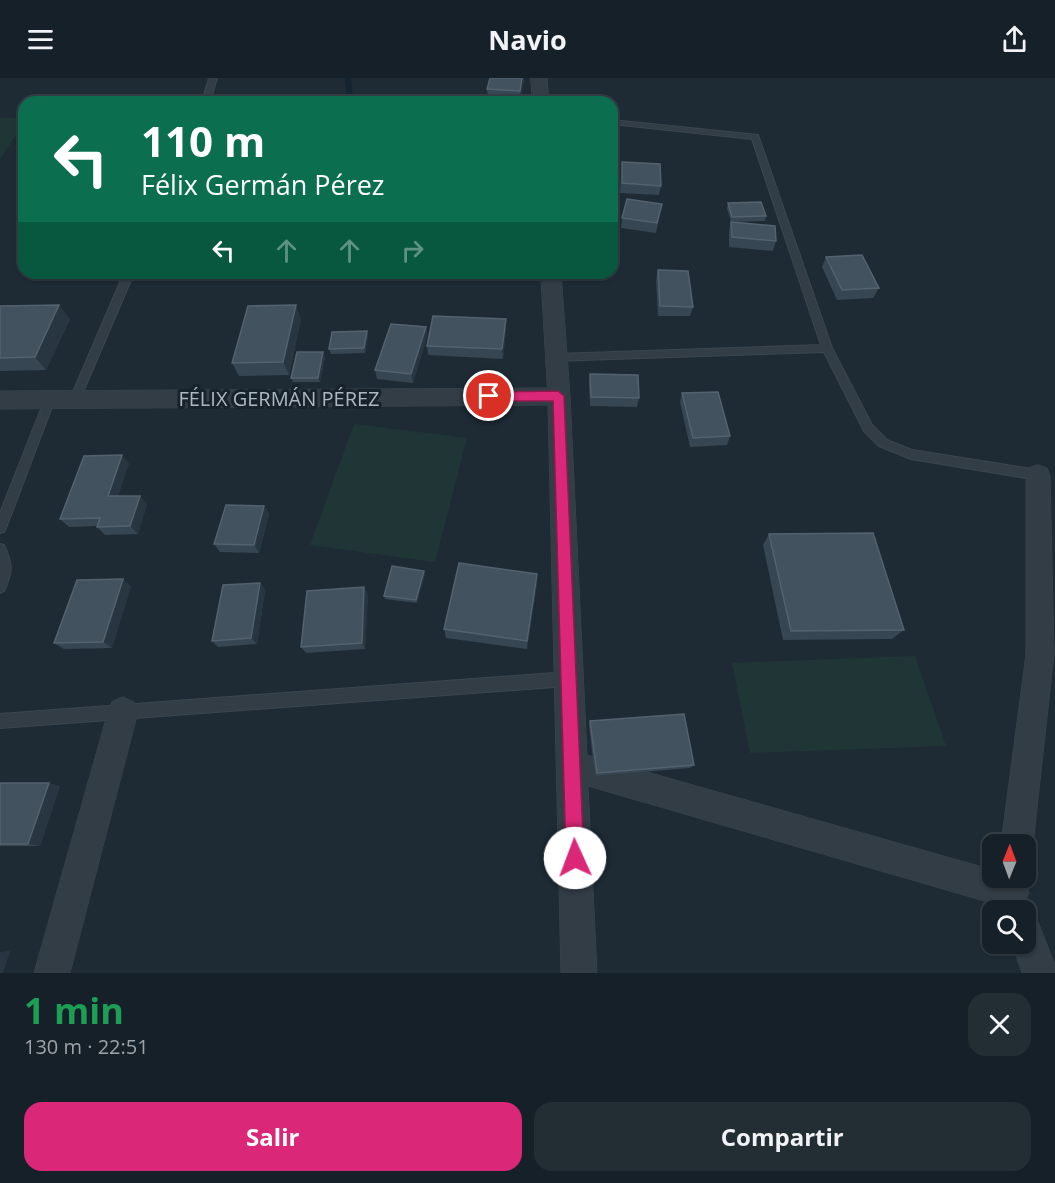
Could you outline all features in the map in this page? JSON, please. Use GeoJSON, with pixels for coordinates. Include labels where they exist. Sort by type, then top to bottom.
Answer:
{"type":"FeatureCollection","features":[{"type":"Feature","properties":{"kind":"street"},"geometry":{"type":"LineString","coordinates":[[539,78],[540,96]]}},
{"type":"Feature","properties":{"kind":"street"},"geometry":{"type":"LineString","coordinates":[[551,279],[558,396],[579,973]]}},
{"type":"Feature","properties":{"kind":"street","name":"FÉLIX GERMÁN PÉREZ"},"geometry":{"type":"LineString","coordinates":[[0,400],[558,396]]}},
{"type":"Feature","properties":{"kind":"street"},"geometry":{"type":"LineString","coordinates":[[1019,834],[1047,655],[1038,475]]}},
{"type":"Feature","properties":{"kind":"street"},"geometry":{"type":"LineString","coordinates":[[52,973],[123,712]]}},
{"type":"Feature","properties":{"kind":"street"},"geometry":{"type":"LineString","coordinates":[[572,766],[1014,893]]}},
{"type":"Feature","properties":{"kind":"street"},"geometry":{"type":"LineString","coordinates":[[1033,954],[1040,973]]}},
{"type":"Feature","properties":{"kind":"lane"},"geometry":{"type":"LineString","coordinates":[[208,96],[213,78]]}},
{"type":"Feature","properties":{"kind":"lane"},"geometry":{"type":"LineString","coordinates":[[618,123],[755,137],[827,348],[868,428],[882,443],[911,454],[1038,475]]}},
{"type":"Feature","properties":{"kind":"lane"},"geometry":{"type":"LineString","coordinates":[[75,399],[126,279]]}},
{"type":"Feature","properties":{"kind":"lane"},"geometry":{"type":"LineString","coordinates":[[556,358],[827,348]]}},
{"type":"Feature","properties":{"kind":"lane"},"geometry":{"type":"LineString","coordinates":[[0,528],[50,399]]}},
{"type":"Feature","properties":{"kind":"lane"},"geometry":{"type":"LineString","coordinates":[[0,549],[6,571],[0,586]]}},
{"type":"Feature","properties":{"kind":"lane"},"geometry":{"type":"LineString","coordinates":[[0,721],[568,679]]}},
{"type":"Feature","properties":{"kind":"green space"},"geometry":{"type":"Polygon","coordinates":[[[0,118],[18,118],[18,132],[0,159],[0,118]]]}},
{"type":"Feature","properties":{"kind":"green space"},"geometry":{"type":"Polygon","coordinates":[[[354,424],[467,438],[435,562],[310,545],[354,424]]]}},
{"type":"Feature","properties":{"kind":"green space"},"geometry":{"type":"Polygon","coordinates":[[[915,656],[946,746],[750,753],[732,663],[915,656]]]}},
{"type":"Feature","properties":{"kind":"building"},"geometry":{"type":"Polygon","coordinates":[[[490,78],[522,78],[520,91],[487,89],[490,78]]]}},
{"type":"Feature","properties":{"kind":"building"},"geometry":{"type":"Polygon","coordinates":[[[622,162],[660,164],[661,186],[622,183],[622,162]]]}},
{"type":"Feature","properties":{"kind":"building"},"geometry":{"type":"Polygon","coordinates":[[[627,199],[662,204],[657,223],[622,218],[627,199]]]}},
{"type":"Feature","properties":{"kind":"building"},"geometry":{"type":"Polygon","coordinates":[[[761,202],[766,216],[732,217],[728,203],[761,202]]]}},
{"type":"Feature","properties":{"kind":"building"},"geometry":{"type":"Polygon","coordinates":[[[731,222],[775,226],[776,241],[732,237],[731,222]]]}},
{"type":"Feature","properties":{"kind":"building"},"geometry":{"type":"Polygon","coordinates":[[[862,255],[879,288],[842,290],[826,257],[862,255]]]}},
{"type":"Feature","properties":{"kind":"building"},"geometry":{"type":"Polygon","coordinates":[[[658,270],[688,271],[693,307],[660,306],[658,270]]]}},
{"type":"Feature","properties":{"kind":"building"},"geometry":{"type":"Polygon","coordinates":[[[59,305],[35,357],[0,358],[0,306],[59,305]]]}},
{"type":"Feature","properties":{"kind":"building"},"geometry":{"type":"Polygon","coordinates":[[[296,305],[283,362],[232,363],[248,306],[296,305]]]}},
{"type":"Feature","properties":{"kind":"building"},"geometry":{"type":"Polygon","coordinates":[[[433,316],[506,319],[502,349],[427,346],[433,316]]]}},
{"type":"Feature","properties":{"kind":"building"},"geometry":{"type":"Polygon","coordinates":[[[391,324],[426,327],[411,374],[375,370],[391,324]]]}},
{"type":"Feature","properties":{"kind":"building"},"geometry":{"type":"Polygon","coordinates":[[[367,331],[364,348],[329,349],[332,332],[367,331]]]}},
{"type":"Feature","properties":{"kind":"building"},"geometry":{"type":"Polygon","coordinates":[[[297,352],[323,352],[318,378],[291,378],[297,352]]]}},
{"type":"Feature","properties":{"kind":"building"},"geometry":{"type":"Polygon","coordinates":[[[590,374],[638,375],[639,398],[591,397],[590,374]]]}},
{"type":"Feature","properties":{"kind":"building"},"geometry":{"type":"Polygon","coordinates":[[[718,392],[730,436],[693,438],[682,393],[718,392]]]}},
{"type":"Feature","properties":{"kind":"building"},"geometry":{"type":"Polygon","coordinates":[[[122,455],[108,496],[140,496],[130,526],[97,527],[100,518],[60,519],[84,456],[122,455]]]}},
{"type":"Feature","properties":{"kind":"building"},"geometry":{"type":"Polygon","coordinates":[[[226,505],[264,506],[254,545],[214,544],[226,505]]]}},
{"type":"Feature","properties":{"kind":"building"},"geometry":{"type":"Polygon","coordinates":[[[873,533],[904,630],[791,631],[769,534],[873,533]]]}},
{"type":"Feature","properties":{"kind":"building"},"geometry":{"type":"Polygon","coordinates":[[[459,563],[537,574],[527,641],[444,629],[459,563]]]}},
{"type":"Feature","properties":{"kind":"building"},"geometry":{"type":"Polygon","coordinates":[[[392,566],[424,571],[416,600],[384,596],[392,566]]]}},
{"type":"Feature","properties":{"kind":"building"},"geometry":{"type":"Polygon","coordinates":[[[123,579],[103,642],[54,643],[77,580],[123,579]]]}},
{"type":"Feature","properties":{"kind":"building"},"geometry":{"type":"Polygon","coordinates":[[[260,583],[251,638],[212,641],[223,585],[260,583]]]}},
{"type":"Feature","properties":{"kind":"building"},"geometry":{"type":"Polygon","coordinates":[[[364,587],[362,643],[301,647],[307,591],[364,587]]]}},
{"type":"Feature","properties":{"kind":"building"},"geometry":{"type":"Polygon","coordinates":[[[684,714],[694,765],[597,773],[590,721],[684,714]]]}},
{"type":"Feature","properties":{"kind":"building"},"geometry":{"type":"Polygon","coordinates":[[[0,783],[49,783],[28,844],[0,844],[0,783]]]}},
{"type":"Feature","properties":{"kind":"waterway"},"geometry":{"type":"LineString","coordinates":[[348,78],[350,96]]}},
{"type":"Feature","properties":{"kind":"route"},"geometry":{"type":"LineString","coordinates":[[489,396],[558,396],[575,858]]}}]}
